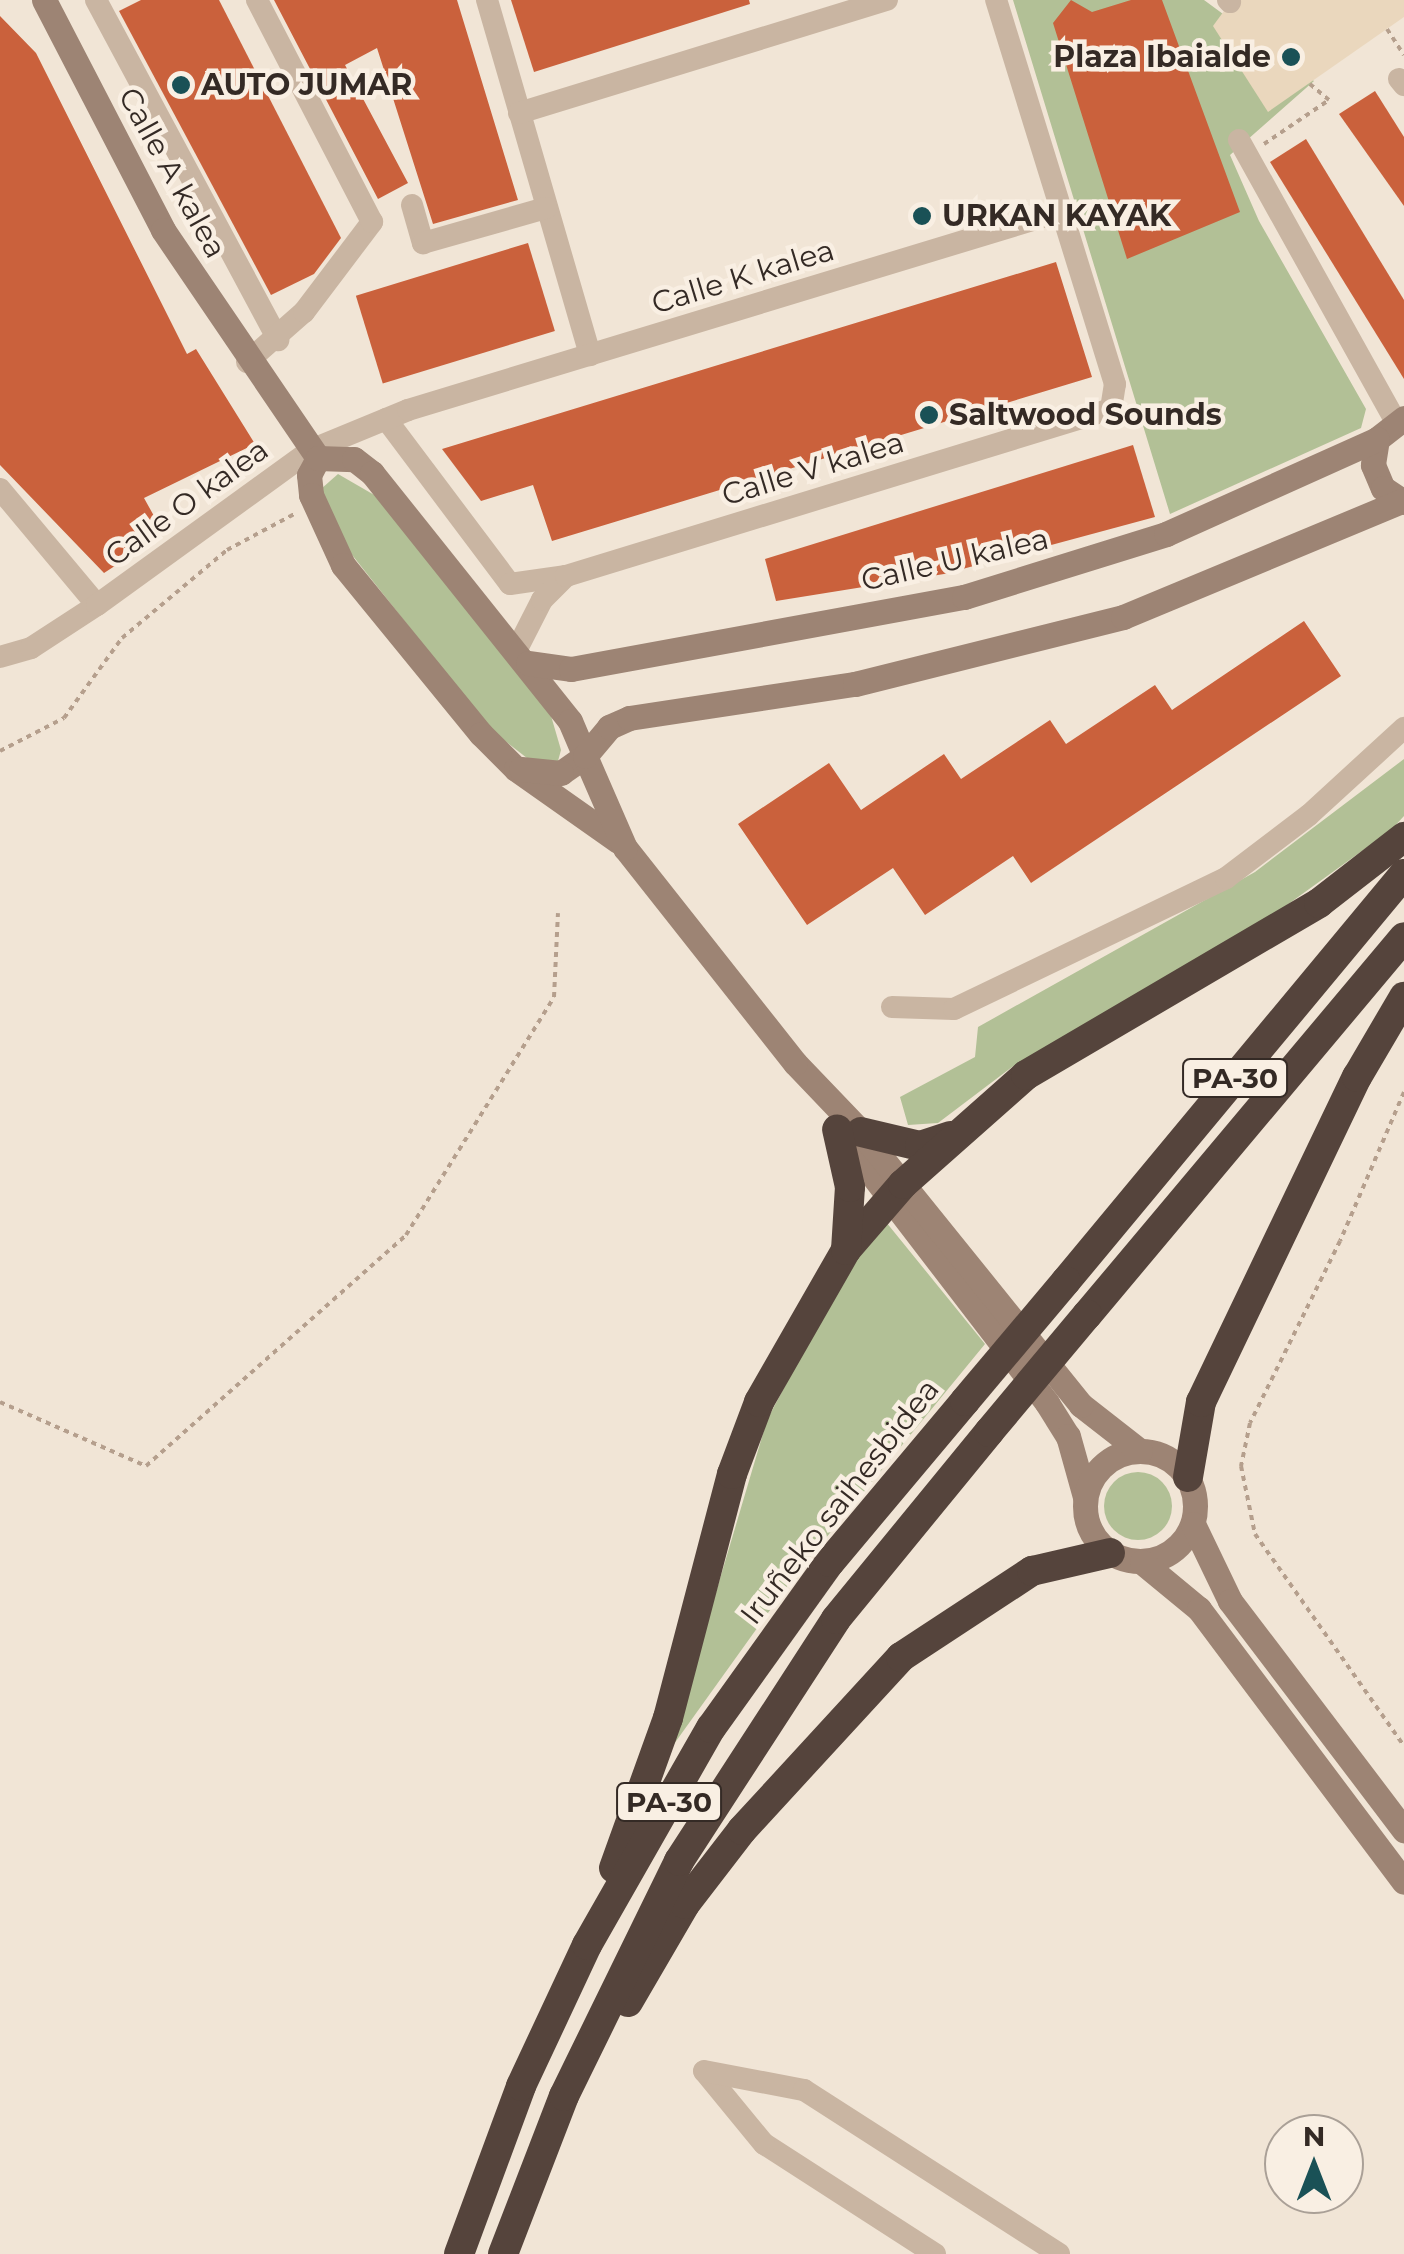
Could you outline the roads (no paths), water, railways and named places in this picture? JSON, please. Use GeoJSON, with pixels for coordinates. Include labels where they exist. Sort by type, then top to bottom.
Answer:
{"type":"FeatureCollection","features":[{"type":"Feature","properties":{"kind":"highway"},"geometry":{"type":"LineString","coordinates":[[586,1945],[668,1718],[752,1420],[796,1328],[846,1250],[953,1135],[1026,1075],[1286,924],[1404,836]]}},
{"type":"Feature","properties":{"kind":"highway","name":"Iruñeko saihesbidea"},"geometry":{"type":"LineString","coordinates":[[459,2254],[520,2086],[586,1945],[711,1728],[830,1562],[1404,874]]}},
{"type":"Feature","properties":{"kind":"highway","name":"PA-30"},"geometry":{"type":"LineString","coordinates":[[503,2254],[564,2096],[679,1860],[836,1618],[1404,938]]}},
{"type":"Feature","properties":{"kind":"highway"},"geometry":{"type":"LineString","coordinates":[[1188,1478],[1201,1402],[1358,1077],[1404,997]]}},
{"type":"Feature","properties":{"kind":"highway"},"geometry":{"type":"LineString","coordinates":[[846,1250],[849,1131],[920,1146],[953,1135]]}},
{"type":"Feature","properties":{"kind":"highway"},"geometry":{"type":"LineString","coordinates":[[512,2254],[543,2201],[644,1968],[780,1782],[901,1657],[984,1598],[1032,1571],[1110,1553]]}},
{"type":"Feature","properties":{"kind":"street","name":"Calle A kalea"},"geometry":{"type":"LineString","coordinates":[[96,0],[278,340]]}},
{"type":"Feature","properties":{"kind":"street"},"geometry":{"type":"LineString","coordinates":[[247,362],[278,340],[372,222],[257,0]]}},
{"type":"Feature","properties":{"kind":"street"},"geometry":{"type":"LineString","coordinates":[[487,0],[590,355]]}},
{"type":"Feature","properties":{"kind":"street"},"geometry":{"type":"LineString","coordinates":[[519,114],[887,0]]}},
{"type":"Feature","properties":{"kind":"street"},"geometry":{"type":"LineString","coordinates":[[996,0],[1062,212]]}},
{"type":"Feature","properties":{"kind":"street","name":"Calle A kalea"},"geometry":{"type":"LineString","coordinates":[[54,3],[162,230],[247,362],[314,454]]}},
{"type":"Feature","properties":{"kind":"street"},"geometry":{"type":"LineString","coordinates":[[1239,140],[1400,419],[1377,440],[1373,465],[1383,488],[1402,501]]}},
{"type":"Feature","properties":{"kind":"street"},"geometry":{"type":"LineString","coordinates":[[412,205],[423,243],[546,208]]}},
{"type":"Feature","properties":{"kind":"street","name":"Calle K kalea"},"geometry":{"type":"LineString","coordinates":[[314,454],[386,419],[1062,212]]}},
{"type":"Feature","properties":{"kind":"street","name":"Calle V kalea"},"geometry":{"type":"LineString","coordinates":[[386,419],[510,584],[566,576],[1111,409],[1115,384],[1062,212]]}},
{"type":"Feature","properties":{"kind":"street","name":"Calle U kalea"},"geometry":{"type":"LineString","coordinates":[[523,656],[571,669],[964,596],[1166,534],[1377,440]]}},
{"type":"Feature","properties":{"kind":"street"},"geometry":{"type":"LineString","coordinates":[[625,848],[516,769],[343,565],[314,503],[309,475],[314,454],[354,460],[372,473],[523,656],[570,720],[625,848],[849,1131],[892,1200],[1048,1403],[1068,1436],[1089,1528],[1110,1553],[1142,1562],[1200,1609],[1404,1882]]}},
{"type":"Feature","properties":{"kind":"street","name":"Calle O kalea"},"geometry":{"type":"LineString","coordinates":[[0,658],[31,648],[314,454]]}},
{"type":"Feature","properties":{"kind":"street","name":"Calle O kalea"},"geometry":{"type":"LineString","coordinates":[[0,489],[96,605]]}},
{"type":"Feature","properties":{"kind":"street"},"geometry":{"type":"LineString","coordinates":[[516,769],[561,773],[585,756],[609,728],[629,718],[855,684],[1122,618],[1402,501]]}},
{"type":"Feature","properties":{"kind":"street"},"geometry":{"type":"LineString","coordinates":[[523,656],[542,600],[566,576]]}},
{"type":"Feature","properties":{"kind":"street"},"geometry":{"type":"LineString","coordinates":[[892,1007],[954,1009],[1226,878],[1309,815],[1404,728]]}},
{"type":"Feature","properties":{"kind":"street"},"geometry":{"type":"LineString","coordinates":[[892,1200],[1000,1306],[1081,1405],[1140,1450],[1176,1463],[1188,1478],[1193,1524],[1230,1601],[1404,1830]]}},
{"type":"Feature","properties":{"kind":"street"},"geometry":{"type":"LineString","coordinates":[[1085,1497],[1110,1459],[1140,1450]]}},
{"type":"Feature","properties":{"kind":"street"},"geometry":{"type":"LineString","coordinates":[[1142,1562],[1174,1551],[1193,1524]]}},
{"type":"Feature","properties":{"kind":"street"},"geometry":{"type":"LineString","coordinates":[[935,2254],[764,2144],[704,2071],[804,2090],[1059,2254]]}},
{"type":"Feature","properties":{"kind":"place","name":"Plaza Ibaialde"},"geometry":{"type":"Point","coordinates":[1291,57]}},
{"type":"Feature","properties":{"kind":"place","name":"AUTO JUMAR"},"geometry":{"type":"Point","coordinates":[181,85]}},
{"type":"Feature","properties":{"kind":"place","name":"URKAN KAYAK"},"geometry":{"type":"Point","coordinates":[922,216]}},
{"type":"Feature","properties":{"kind":"place","name":"Saltwood Sounds"},"geometry":{"type":"Point","coordinates":[929,415]}}]}
